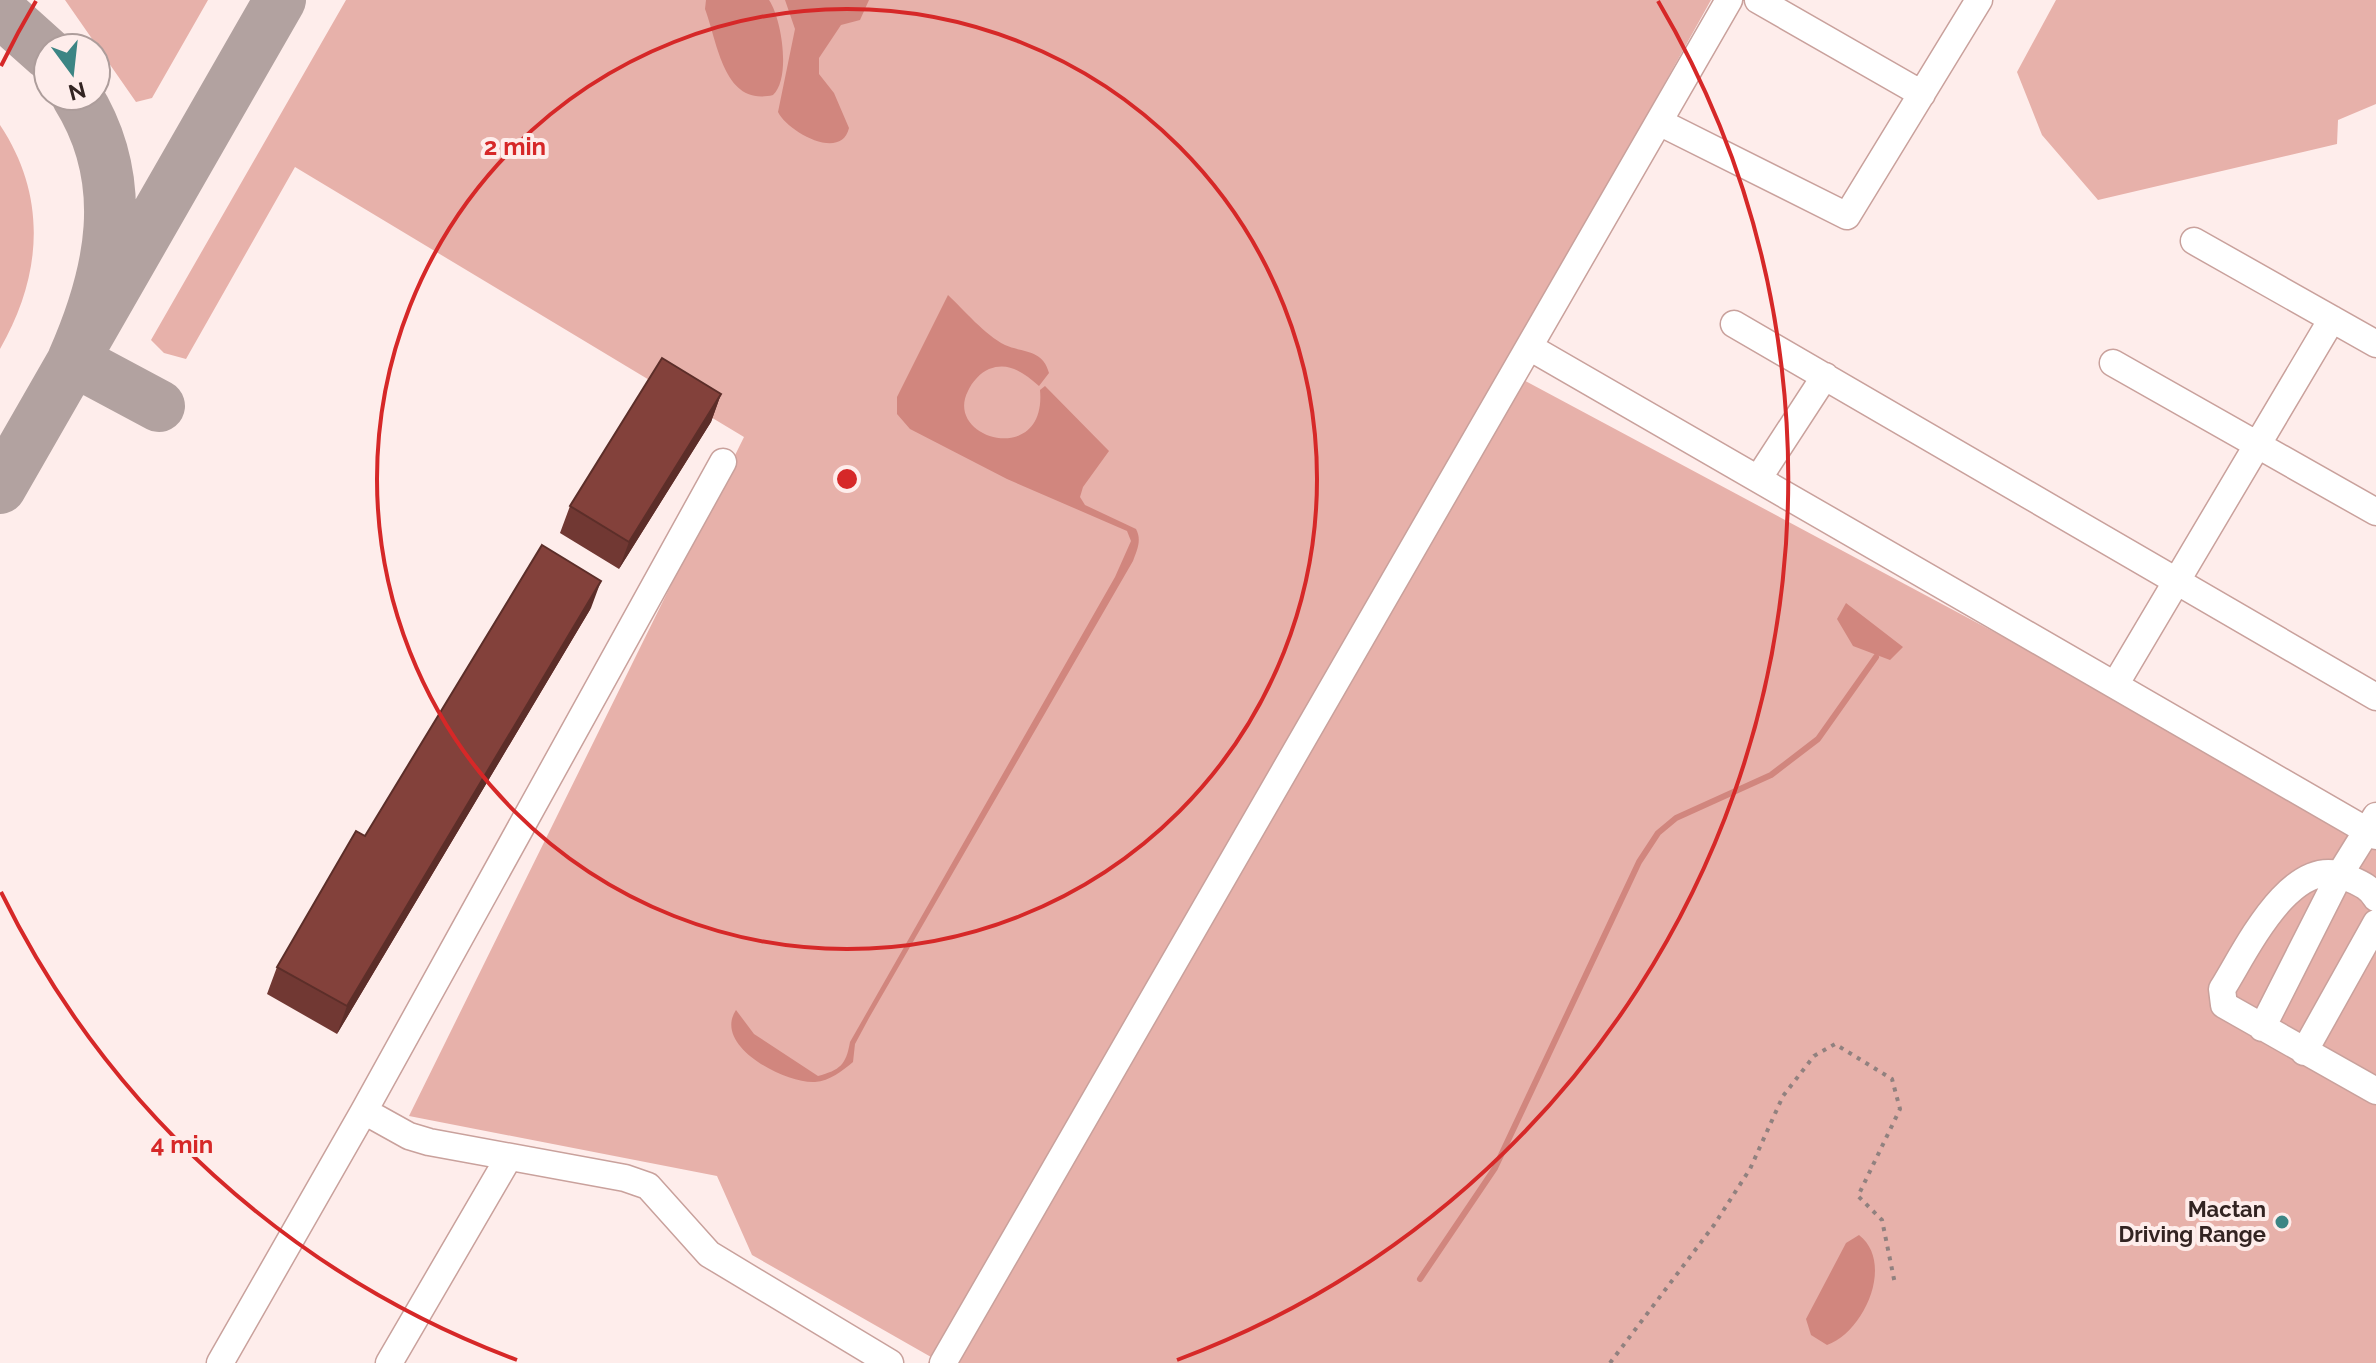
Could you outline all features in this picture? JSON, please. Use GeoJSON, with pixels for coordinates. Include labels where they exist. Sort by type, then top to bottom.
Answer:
{"type":"FeatureCollection","features":[{"type":"Feature","properties":{"kind":"lane"},"geometry":{"type":"LineString","coordinates":[[943,1363],[1729,0]]}},
{"type":"Feature","properties":{"kind":"lane"},"geometry":{"type":"LineString","coordinates":[[1758,0],[1922,94]]}},
{"type":"Feature","properties":{"kind":"lane"},"geometry":{"type":"LineString","coordinates":[[1659,122],[1847,216],[1979,0]]}},
{"type":"Feature","properties":{"kind":"lane"},"geometry":{"type":"LineString","coordinates":[[2194,241],[2376,344]]}},
{"type":"Feature","properties":{"kind":"lane"},"geometry":{"type":"LineString","coordinates":[[2115,685],[2332,319]]}},
{"type":"Feature","properties":{"kind":"lane"},"geometry":{"type":"LineString","coordinates":[[1734,324],[2376,697]]}},
{"type":"Feature","properties":{"kind":"lane"},"geometry":{"type":"LineString","coordinates":[[1531,348],[2115,685],[2373,828],[2340,874],[2262,1028]]}},
{"type":"Feature","properties":{"kind":"lane"},"geometry":{"type":"LineString","coordinates":[[2113,363],[2376,512]]}},
{"type":"Feature","properties":{"kind":"lane"},"geometry":{"type":"LineString","coordinates":[[1758,479],[1825,376]]}},
{"type":"Feature","properties":{"kind":"lane"},"geometry":{"type":"LineString","coordinates":[[220,1363],[364,1111],[723,462]]}},
{"type":"Feature","properties":{"kind":"lane"},"geometry":{"type":"LineString","coordinates":[[2376,898],[2370,888],[2340,874],[2310,877],[2290,887],[2222,989],[2224,1005],[2376,1091]]}},
{"type":"Feature","properties":{"kind":"lane"},"geometry":{"type":"LineString","coordinates":[[2304,1052],[2376,923]]}},
{"type":"Feature","properties":{"kind":"lane"},"geometry":{"type":"LineString","coordinates":[[364,1111],[409,1136],[625,1178],[648,1186],[709,1254],[890,1363]]}},
{"type":"Feature","properties":{"kind":"lane"},"geometry":{"type":"LineString","coordinates":[[389,1363],[509,1157]]}},
{"type":"Feature","properties":{"kind":"path"},"geometry":{"type":"LineString","coordinates":[[1610,1363],[1714,1225],[1750,1169],[1783,1096],[1814,1056],[1835,1044],[1892,1079],[1900,1109],[1858,1196],[1882,1220],[1895,1284]]}},
{"type":"Feature","properties":{"kind":"shaded area"},"geometry":{"type":"Polygon","coordinates":[[[65,0],[208,0],[152,98],[136,102],[112,68],[112,32],[87,32],[65,0]]]}},
{"type":"Feature","properties":{"kind":"shaded area"},"geometry":{"type":"Polygon","coordinates":[[[346,0],[1711,0],[1505,370],[2293,792],[2376,842],[2376,1363],[928,1363],[931,1357],[752,1255],[717,1176],[409,1116],[744,437],[295,167],[186,359],[164,353],[151,340],[346,0]]]}},
{"type":"Feature","properties":{"kind":"shaded area"},"geometry":{"type":"Polygon","coordinates":[[[706,0],[769,0],[778,21],[783,49],[782,76],[773,95],[757,96],[744,92],[733,82],[719,55],[705,9],[706,0]]]}},
{"type":"Feature","properties":{"kind":"shaded area"},"geometry":{"type":"Polygon","coordinates":[[[785,0],[869,0],[860,20],[841,25],[819,58],[819,74],[834,93],[849,128],[844,138],[836,143],[825,143],[802,134],[783,120],[778,112],[795,29],[785,0]]]}},
{"type":"Feature","properties":{"kind":"shaded area"},"geometry":{"type":"Polygon","coordinates":[[[2056,0],[2376,0],[2376,104],[2338,120],[2337,144],[2098,200],[2042,135],[2017,72],[2056,0]]]}},
{"type":"Feature","properties":{"kind":"shaded area"},"geometry":{"type":"Polygon","coordinates":[[[0,125],[16,152],[26,180],[34,237],[24,293],[0,349],[0,125]]]}},
{"type":"Feature","properties":{"kind":"shaded area"},"geometry":{"type":"Polygon","coordinates":[[[948,295],[997,341],[1037,356],[1049,373],[1039,386],[1010,367],[986,371],[968,391],[964,408],[970,422],[982,432],[997,438],[1014,437],[1028,430],[1038,414],[1040,390],[1045,386],[1109,451],[1083,487],[1080,497],[1085,505],[1136,529],[1138,545],[1133,561],[869,1018],[855,1044],[853,1062],[826,1080],[802,1081],[771,1070],[743,1049],[734,1037],[731,1024],[736,1010],[754,1034],[818,1076],[841,1065],[850,1042],[1115,577],[1131,541],[1127,531],[1007,479],[910,429],[897,414],[897,397],[948,295]]]}},
{"type":"Feature","properties":{"kind":"shaded area"},"geometry":{"type":"Polygon","coordinates":[[[1846,603],[1903,647],[1890,660],[1853,646],[1837,619],[1846,603]]]}},
{"type":"Feature","properties":{"kind":"shaded area"},"geometry":{"type":"Polygon","coordinates":[[[1859,1235],[1869,1247],[1874,1262],[1870,1296],[1853,1326],[1827,1345],[1811,1335],[1806,1319],[1846,1243],[1859,1235]]]}},
{"type":"Feature","properties":{"kind":"building"},"geometry":{"type":"Polygon","coordinates":[[[662,358],[721,394],[629,542],[570,506],[662,358]]]}},
{"type":"Feature","properties":{"kind":"building"},"geometry":{"type":"Polygon","coordinates":[[[542,545],[601,581],[347,1006],[277,967],[356,831],[365,836],[542,545]]]}},
{"type":"Feature","properties":{"kind":"waterway"},"geometry":{"type":"LineString","coordinates":[[1420,1279],[1495,1168],[1639,862],[1658,833],[1676,818],[1771,775],[1818,739],[1876,657]]}},
{"type":"Feature","properties":{"kind":"taxiway"},"geometry":{"type":"LineString","coordinates":[[0,488],[280,0]]}},
{"type":"Feature","properties":{"kind":"taxiway"},"geometry":{"type":"LineString","coordinates":[[0,11],[32,40]]}},
{"type":"Feature","properties":{"kind":"taxiway"},"geometry":{"type":"LineString","coordinates":[[85,112],[104,161],[110,228],[97,295],[73,360],[159,406]]}},
{"type":"Feature","properties":{"kind":"place","name":"Mactan Driving Range"},"geometry":{"type":"Point","coordinates":[2282,1222]}}]}
